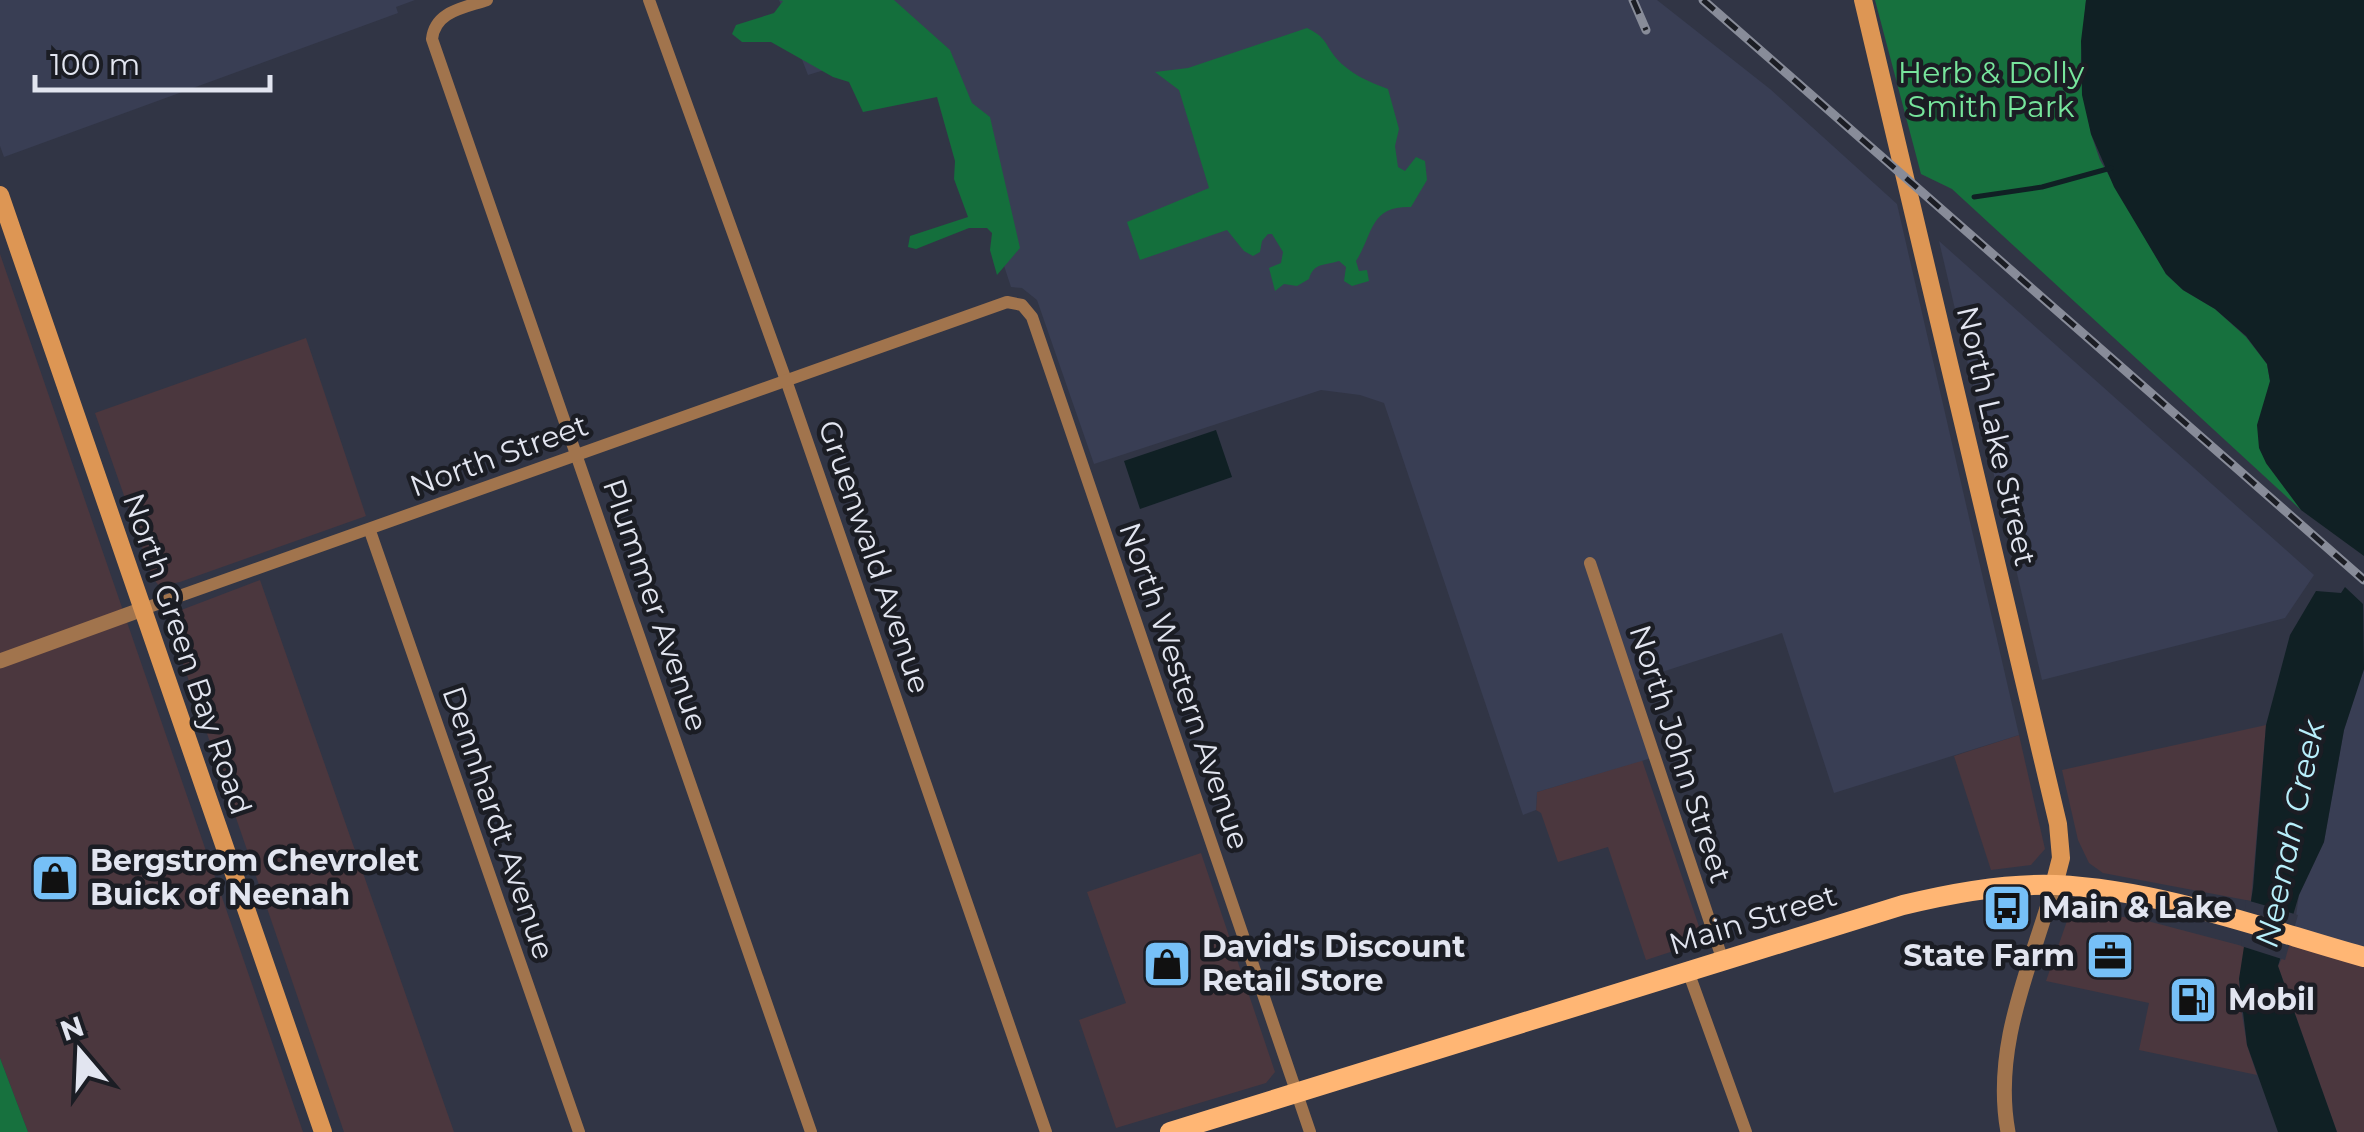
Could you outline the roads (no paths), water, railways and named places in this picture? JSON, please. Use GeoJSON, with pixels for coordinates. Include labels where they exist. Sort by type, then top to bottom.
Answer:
{"type":"FeatureCollection","features":[{"type":"Feature","properties":{"kind":"main road","name":"North Lake Street"},"geometry":{"type":"LineString","coordinates":[[1862,0],[2058,824],[2061,858],[2054,885]]}},
{"type":"Feature","properties":{"kind":"main road","name":"North Green Bay Road"},"geometry":{"type":"LineString","coordinates":[[0,195],[323,1132]]}},
{"type":"Feature","properties":{"kind":"main road","name":"Main Street"},"geometry":{"type":"LineString","coordinates":[[1170,1132],[1935,897],[2054,885],[2151,898],[2364,957]]}},
{"type":"Feature","properties":{"kind":"street","name":"Plummer Avenue"},"geometry":{"type":"LineString","coordinates":[[487,0],[442,16],[435,23],[432,38],[811,1132]]}},
{"type":"Feature","properties":{"kind":"street","name":"Gruenwald Avenue"},"geometry":{"type":"LineString","coordinates":[[650,0],[787,382],[1046,1132]]}},
{"type":"Feature","properties":{"kind":"street","name":"North Street"},"geometry":{"type":"LineString","coordinates":[[0,661],[1016,302]]}},
{"type":"Feature","properties":{"kind":"street","name":"North Western Avenue"},"geometry":{"type":"LineString","coordinates":[[1016,302],[1032,317],[1310,1132]]}},
{"type":"Feature","properties":{"kind":"street","name":"Dennhardt Avenue"},"geometry":{"type":"LineString","coordinates":[[370,531],[579,1132]]}},
{"type":"Feature","properties":{"kind":"street","name":"North John Street"},"geometry":{"type":"LineString","coordinates":[[1590,564],[1723,961]]}},
{"type":"Feature","properties":{"kind":"street"},"geometry":{"type":"LineString","coordinates":[[2008,1132],[2003,1090],[2007,1042],[2054,885]]}},
{"type":"Feature","properties":{"kind":"street"},"geometry":{"type":"LineString","coordinates":[[1688,971],[1746,1132]]}},
{"type":"Feature","properties":{"kind":"water"},"geometry":{"type":"Polygon","coordinates":[[[2086,0],[2364,0],[2364,556],[2301,510],[2266,463],[2259,448],[2257,425],[2270,381],[2267,364],[2246,336],[2166,274],[2114,187],[2091,134],[2082,95],[2081,41],[2086,0]]]}},
{"type":"Feature","properties":{"kind":"water"},"geometry":{"type":"Polygon","coordinates":[[[1216,430],[1232,477],[1140,509],[1124,461],[1216,430]]]}},
{"type":"Feature","properties":{"kind":"water","name":"Neenah Creek"},"geometry":{"type":"Polygon","coordinates":[[[2345,587],[2363,604],[2364,669],[2344,730],[2324,842],[2299,895],[2278,966],[2337,1132],[2278,1132],[2247,1045],[2239,979],[2253,888],[2266,725],[2290,635],[2316,591],[2341,593],[2345,587]]]}},
{"type":"Feature","properties":{"kind":"waterway"},"geometry":{"type":"LineString","coordinates":[[1974,197],[2042,187],[2111,168]]}},
{"type":"Feature","properties":{"kind":"railway"},"geometry":{"type":"LineString","coordinates":[[1633,0],[1646,30]]}},
{"type":"Feature","properties":{"kind":"railway"},"geometry":{"type":"LineString","coordinates":[[1703,0],[2364,580]]}},
{"type":"Feature","properties":{"kind":"place","name":"Bergstrom Chevrolet Buick of Neenah"},"geometry":{"type":"Point","coordinates":[55,878]}},
{"type":"Feature","properties":{"kind":"place","name":"Main & Lake"},"geometry":{"type":"Point","coordinates":[2007,908]}},
{"type":"Feature","properties":{"kind":"place","name":"State Farm"},"geometry":{"type":"Point","coordinates":[2110,956]}},
{"type":"Feature","properties":{"kind":"place","name":"David's Discount Retail Store"},"geometry":{"type":"Point","coordinates":[1167,964]}},
{"type":"Feature","properties":{"kind":"place","name":"Mobil"},"geometry":{"type":"Point","coordinates":[2193,1000]}},
{"type":"Feature","properties":{"kind":"park label","name":"Herb & Dolly Smith Park"},"geometry":{"type":"Point","coordinates":[1991,90]}}]}
